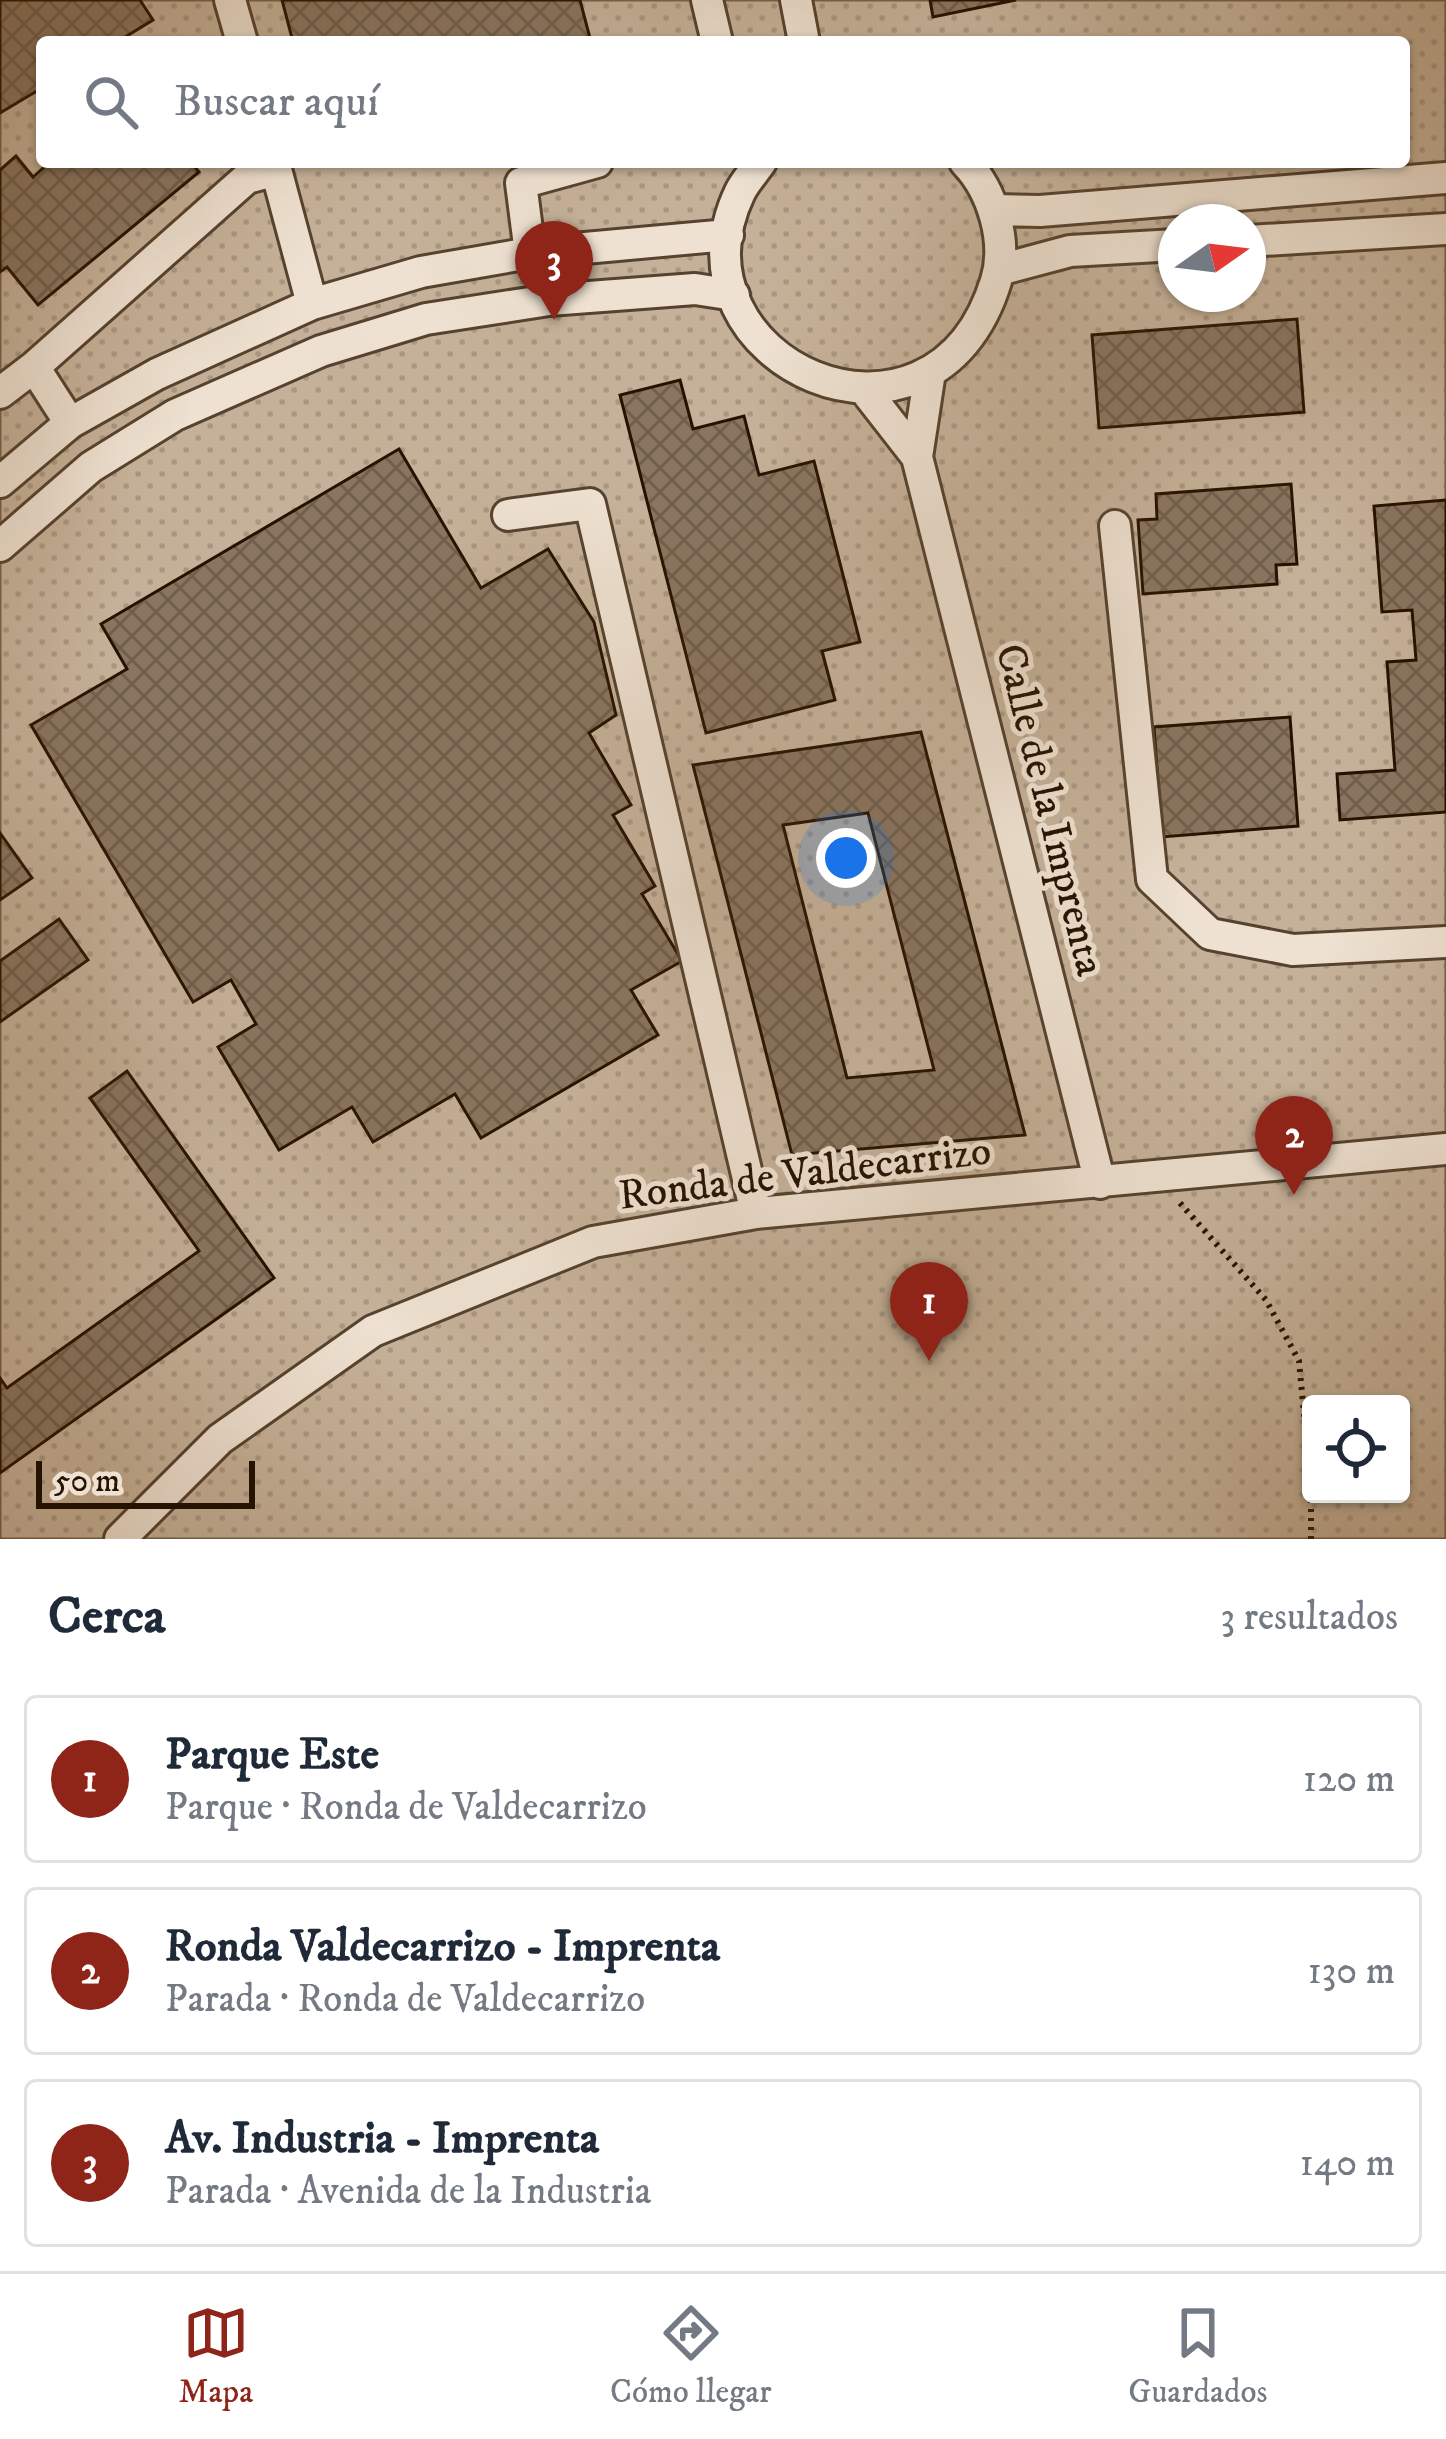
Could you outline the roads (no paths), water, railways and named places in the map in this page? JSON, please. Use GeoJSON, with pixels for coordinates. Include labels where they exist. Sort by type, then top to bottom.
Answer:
{"type":"FeatureCollection","features":[{"type":"Feature","properties":{"kind":"street"},"geometry":{"type":"LineString","coordinates":[[230,0],[240,36]]}},
{"type":"Feature","properties":{"kind":"street"},"geometry":{"type":"LineString","coordinates":[[706,0],[715,36]]}},
{"type":"Feature","properties":{"kind":"street"},"geometry":{"type":"LineString","coordinates":[[796,0],[805,36]]}},
{"type":"Feature","properties":{"kind":"street"},"geometry":{"type":"LineString","coordinates":[[0,393],[247,178],[270,168]]}},
{"type":"Feature","properties":{"kind":"street"},"geometry":{"type":"LineString","coordinates":[[276,168],[312,304]]}},
{"type":"Feature","properties":{"kind":"street"},"geometry":{"type":"LineString","coordinates":[[530,254],[521,183],[576,168]]}},
{"type":"Feature","properties":{"kind":"street"},"geometry":{"type":"LineString","coordinates":[[757,168],[740,192],[728,235],[727,265],[734,295],[753,333],[784,363],[822,382],[864,389],[898,385],[930,372],[963,346],[987,311],[999,271],[1000,240],[994,210],[971,168]]}},
{"type":"Feature","properties":{"kind":"street"},"geometry":{"type":"LineString","coordinates":[[994,210],[1040,211],[1446,178]]}},
{"type":"Feature","properties":{"kind":"street"},"geometry":{"type":"LineString","coordinates":[[1266,240],[1446,229]]}},
{"type":"Feature","properties":{"kind":"street"},"geometry":{"type":"LineString","coordinates":[[0,482],[70,423],[157,374],[312,304],[422,272],[530,254],[728,235]]}},
{"type":"Feature","properties":{"kind":"street"},"geometry":{"type":"LineString","coordinates":[[999,271],[1070,251],[1158,246]]}},
{"type":"Feature","properties":{"kind":"street"},"geometry":{"type":"LineString","coordinates":[[0,547],[91,467],[158,425],[321,351],[426,319],[548,300],[695,289],[734,295]]}},
{"type":"Feature","properties":{"kind":"street"},"geometry":{"type":"LineString","coordinates":[[34,368],[70,423]]}},
{"type":"Feature","properties":{"kind":"street","name":"Calle de la Imprenta"},"geometry":{"type":"LineString","coordinates":[[930,372],[917,457],[1100,1183]]}},
{"type":"Feature","properties":{"kind":"street","name":"Calle de la Imprenta"},"geometry":{"type":"LineString","coordinates":[[864,389],[917,457]]}},
{"type":"Feature","properties":{"kind":"street"},"geometry":{"type":"LineString","coordinates":[[508,515],[590,504],[756,1213]]}},
{"type":"Feature","properties":{"kind":"street"},"geometry":{"type":"LineString","coordinates":[[1115,526],[1152,879],[1210,934],[1293,950],[1446,942]]}},
{"type":"Feature","properties":{"kind":"street","name":"Ronda de Valdecarrizo"},"geometry":{"type":"LineString","coordinates":[[120,1539],[220,1439],[373,1331],[592,1242],[756,1213],[1446,1149]]}},
{"type":"Feature","properties":{"kind":"place","name":"Av. Industria - Imprenta"},"geometry":{"type":"Point","coordinates":[554,320]}},
{"type":"Feature","properties":{"kind":"place","name":"Ronda Valdecarrizo - Imprenta"},"geometry":{"type":"Point","coordinates":[1294,1195]}},
{"type":"Feature","properties":{"kind":"place","name":"Parque Este"},"geometry":{"type":"Point","coordinates":[929,1361]}}]}
